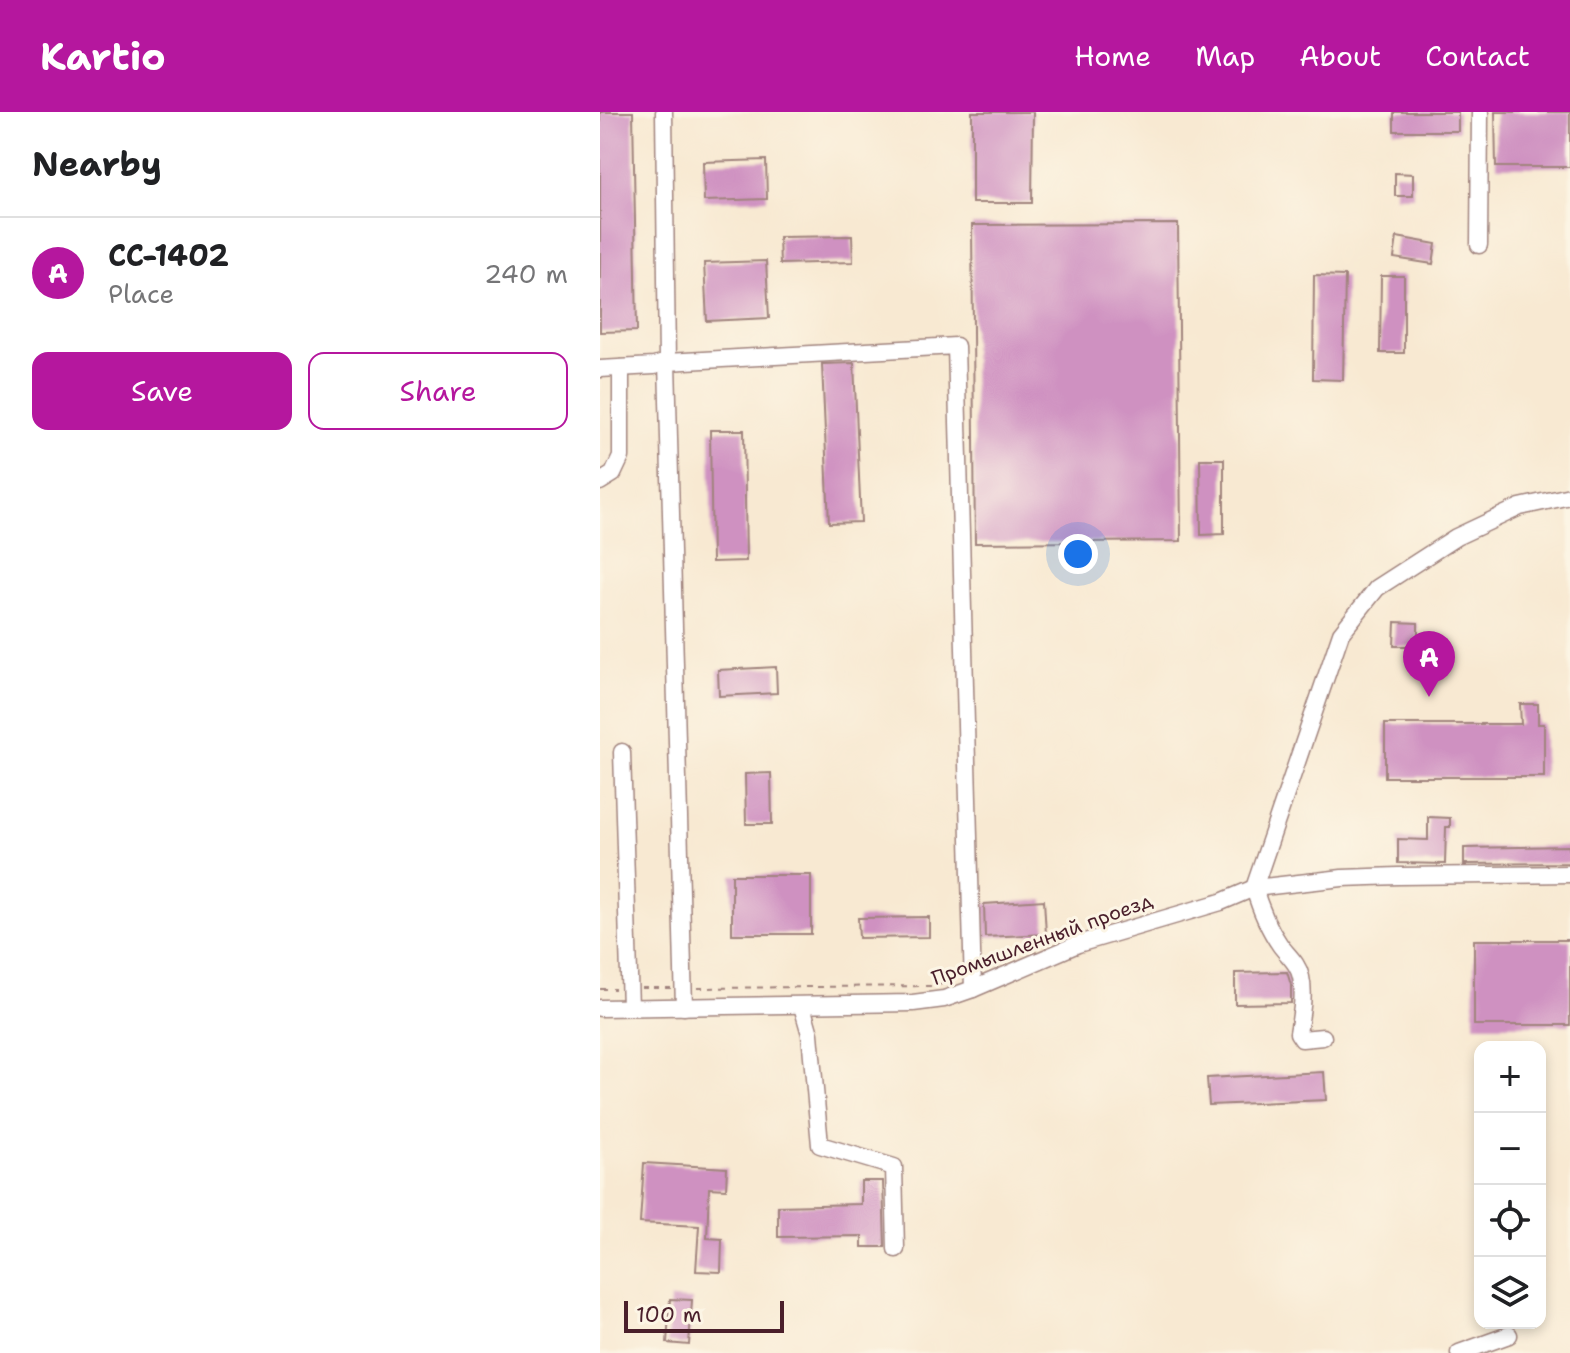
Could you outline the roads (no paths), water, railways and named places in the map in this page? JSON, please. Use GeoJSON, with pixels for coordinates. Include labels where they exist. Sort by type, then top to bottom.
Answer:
{"type":"FeatureCollection","features":[{"type":"Feature","properties":{"kind":"street"},"geometry":{"type":"LineString","coordinates":[[664,112],[667,362],[684,1007]]}},
{"type":"Feature","properties":{"kind":"street"},"geometry":{"type":"LineString","coordinates":[[1479,245],[1480,112]]}},
{"type":"Feature","properties":{"kind":"street"},"geometry":{"type":"LineString","coordinates":[[600,369],[654,366],[667,362],[956,346],[973,989]]}},
{"type":"Feature","properties":{"kind":"street"},"geometry":{"type":"LineString","coordinates":[[600,482],[613,474],[621,457],[621,368]]}},
{"type":"Feature","properties":{"kind":"street"},"geometry":{"type":"LineString","coordinates":[[1323,1037],[1302,1039],[1298,1033],[1303,999],[1301,976],[1294,959],[1281,946],[1261,911],[1254,888],[1341,633],[1377,588],[1456,537],[1520,507],[1570,496]]}},
{"type":"Feature","properties":{"kind":"street"},"geometry":{"type":"LineString","coordinates":[[622,752],[630,1007]]}},
{"type":"Feature","properties":{"kind":"street","name":"Промышленный проезд"},"geometry":{"type":"LineString","coordinates":[[600,1008],[802,1006],[913,1003],[944,999],[1078,944],[1221,902],[1254,888],[1342,878],[1468,873],[1570,874]]}},
{"type":"Feature","properties":{"kind":"street"},"geometry":{"type":"LineString","coordinates":[[802,1006],[811,1045],[820,1145],[894,1167],[896,1249]]}},
{"type":"Feature","properties":{"kind":"street"},"geometry":{"type":"LineString","coordinates":[[1459,1353],[1509,1335]]}},
{"type":"Feature","properties":{"kind":"place","name":"СС-1402"},"geometry":{"type":"Point","coordinates":[1429,697]}}]}
